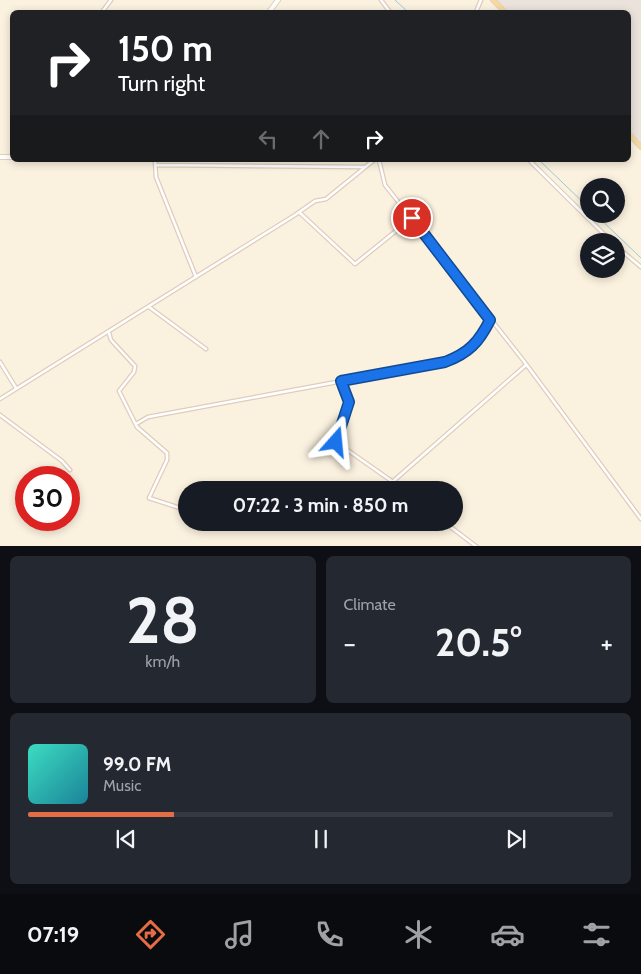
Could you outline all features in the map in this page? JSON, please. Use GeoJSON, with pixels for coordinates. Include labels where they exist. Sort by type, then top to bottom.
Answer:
{"type":"FeatureCollection","features":[{"type":"Feature","properties":{"kind":"main road"},"geometry":{"type":"LineString","coordinates":[[493,0],[503,10]]}},
{"type":"Feature","properties":{"kind":"main road"},"geometry":{"type":"LineString","coordinates":[[631,136],[641,147]]}},
{"type":"Feature","properties":{"kind":"street"},"geometry":{"type":"LineString","coordinates":[[0,399],[109,333],[316,201],[326,200],[372,162]]}},
{"type":"Feature","properties":{"kind":"street"},"geometry":{"type":"LineString","coordinates":[[379,162],[385,185],[526,365],[641,519]]}},
{"type":"Feature","properties":{"kind":"street"},"geometry":{"type":"LineString","coordinates":[[531,162],[603,233]]}},
{"type":"Feature","properties":{"kind":"street"},"geometry":{"type":"LineString","coordinates":[[196,277],[156,177],[155,165],[366,167]]}},
{"type":"Feature","properties":{"kind":"street"},"geometry":{"type":"LineString","coordinates":[[299,212],[355,264],[412,218]]}},
{"type":"Feature","properties":{"kind":"street"},"geometry":{"type":"LineString","coordinates":[[625,254],[641,267]]}},
{"type":"Feature","properties":{"kind":"street"},"geometry":{"type":"LineString","coordinates":[[149,307],[206,349]]}},
{"type":"Feature","properties":{"kind":"street"},"geometry":{"type":"LineString","coordinates":[[136,424],[148,417],[445,362],[458,357],[480,340],[490,320]]}},
{"type":"Feature","properties":{"kind":"street"},"geometry":{"type":"LineString","coordinates":[[109,333],[111,340],[135,366],[134,372],[119,391],[136,424],[156,446],[167,453],[167,460],[149,498],[178,507]]}},
{"type":"Feature","properties":{"kind":"street"},"geometry":{"type":"LineString","coordinates":[[0,362],[16,389]]}},
{"type":"Feature","properties":{"kind":"street"},"geometry":{"type":"LineString","coordinates":[[394,481],[526,365]]}},
{"type":"Feature","properties":{"kind":"street"},"geometry":{"type":"LineString","coordinates":[[341,381],[349,402],[336,442],[392,481]]}},
{"type":"Feature","properties":{"kind":"street"},"geometry":{"type":"LineString","coordinates":[[0,415],[62,460],[67,466]]}},
{"type":"Feature","properties":{"kind":"street"},"geometry":{"type":"LineString","coordinates":[[456,531],[477,546]]}},
{"type":"Feature","properties":{"kind":"shaded area"},"geometry":{"type":"Polygon","coordinates":[[[497,0],[641,0],[641,142],[631,132],[631,10],[507,10],[497,0]]]}},
{"type":"Feature","properties":{"kind":"waterway"},"geometry":{"type":"LineString","coordinates":[[395,0],[406,10]]}},
{"type":"Feature","properties":{"kind":"waterway"},"geometry":{"type":"LineString","coordinates":[[541,162],[580,199]]}},
{"type":"Feature","properties":{"kind":"waterway"},"geometry":{"type":"LineString","coordinates":[[604,223],[641,258]]}},
{"type":"Feature","properties":{"kind":"route"},"geometry":{"type":"LineString","coordinates":[[336,442],[349,402],[348,395],[341,381],[445,362],[458,357],[480,340],[490,320],[412,218]]}}]}
